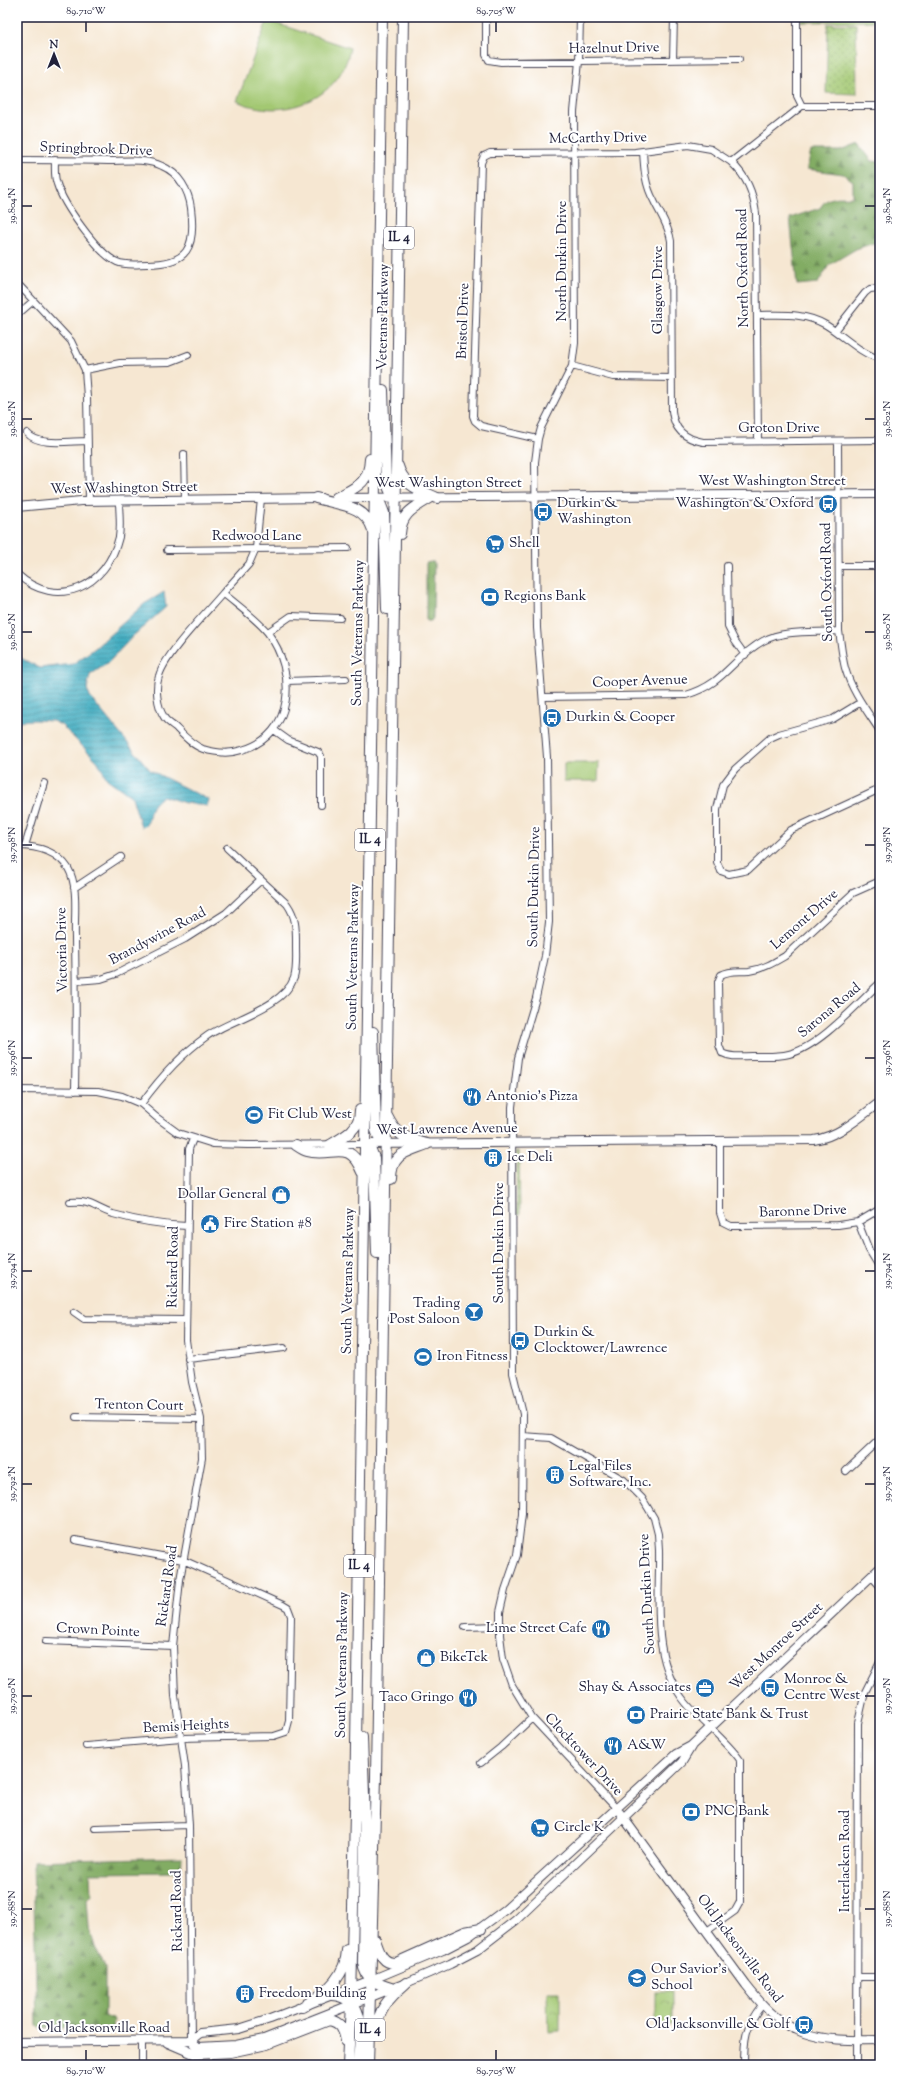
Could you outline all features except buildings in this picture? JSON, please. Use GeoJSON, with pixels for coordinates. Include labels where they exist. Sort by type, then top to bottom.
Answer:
{"type":"FeatureCollection","features":[{"type":"Feature","properties":{"kind":"highway","name":"Veterans Parkway"},"geometry":{"type":"LineString","coordinates":[[375,498],[382,17]]}},
{"type":"Feature","properties":{"kind":"highway","name":"Veterans Parkway"},"geometry":{"type":"LineString","coordinates":[[396,498],[403,17]]}},
{"type":"Feature","properties":{"kind":"highway"},"geometry":{"type":"LineString","coordinates":[[378,336],[382,370],[386,482],[390,491],[396,498]]}},
{"type":"Feature","properties":{"kind":"highway"},"geometry":{"type":"LineString","coordinates":[[336,498],[357,487],[368,475],[370,468],[371,409],[377,392]]}},
{"type":"Feature","properties":{"kind":"highway"},"geometry":{"type":"LineString","coordinates":[[396,458],[401,476],[407,483],[433,498]]}},
{"type":"Feature","properties":{"kind":"highway"},"geometry":{"type":"LineString","coordinates":[[316,498],[362,512],[368,519],[374,536]]}},
{"type":"Feature","properties":{"kind":"highway"},"geometry":{"type":"LineString","coordinates":[[375,498],[381,505],[384,513],[388,634],[392,689]]}},
{"type":"Feature","properties":{"kind":"highway","name":"South Veterans Parkway"},"geometry":{"type":"LineString","coordinates":[[348,2065],[352,1988],[375,498]]}},
{"type":"Feature","properties":{"kind":"highway","name":"IL 4"},"geometry":{"type":"LineString","coordinates":[[368,2065],[373,1933],[396,498]]}},
{"type":"Feature","properties":{"kind":"highway"},"geometry":{"type":"LineString","coordinates":[[394,613],[399,591],[402,522],[406,513],[433,498]]}},
{"type":"Feature","properties":{"kind":"highway"},"geometry":{"type":"LineString","coordinates":[[368,970],[372,996],[376,1130],[379,1138],[385,1144]]}},
{"type":"Feature","properties":{"kind":"highway"},"geometry":{"type":"LineString","coordinates":[[330,1145],[355,1129],[360,1118],[361,1043],[367,1033]]}},
{"type":"Feature","properties":{"kind":"highway"},"geometry":{"type":"LineString","coordinates":[[386,1113],[392,1126],[399,1134],[427,1144]]}},
{"type":"Feature","properties":{"kind":"highway"},"geometry":{"type":"LineString","coordinates":[[365,1144],[371,1150],[374,1158],[378,1306],[383,1326]]}},
{"type":"Feature","properties":{"kind":"highway"},"geometry":{"type":"LineString","coordinates":[[384,1266],[389,1255],[391,1168],[394,1162],[401,1155],[427,1144]]}},
{"type":"Feature","properties":{"kind":"highway"},"geometry":{"type":"LineString","coordinates":[[296,1145],[307,1151],[338,1151],[350,1154],[358,1160],[365,1176]]}},
{"type":"Feature","properties":{"kind":"highway"},"geometry":{"type":"LineString","coordinates":[[356,1700],[362,1724],[364,1786],[362,1959],[364,1971],[371,1980],[391,1988]]}},
{"type":"Feature","properties":{"kind":"highway"},"geometry":{"type":"LineString","coordinates":[[302,2007],[323,1994],[340,1974],[347,1958],[350,1750],[356,1727]]}},
{"type":"Feature","properties":{"kind":"highway"},"geometry":{"type":"LineString","coordinates":[[373,1933],[380,1954],[385,1960],[393,1963],[429,1950],[465,1932],[481,1929]]}},
{"type":"Feature","properties":{"kind":"highway"},"geometry":{"type":"LineString","coordinates":[[374,2065],[376,2024],[379,2015],[388,2000],[406,1983]]}},
{"type":"Feature","properties":{"kind":"highway"},"geometry":{"type":"LineString","coordinates":[[332,1996],[348,1999],[356,2008],[360,2019],[358,2065]]}},
{"type":"Feature","properties":{"kind":"highway"},"geometry":{"type":"LineString","coordinates":[[168,2042],[196,2054],[230,2052],[267,2044],[329,2020],[336,2022],[341,2026],[348,2052]]}},
{"type":"Feature","properties":{"kind":"street","name":"Hazelnut Drive"},"geometry":{"type":"LineString","coordinates":[[486,17],[487,61],[739,59]]}},
{"type":"Feature","properties":{"kind":"street","name":"North Durkin Drive"},"geometry":{"type":"LineString","coordinates":[[536,497],[535,462],[538,439],[572,366],[576,343],[574,112],[579,61],[580,17]]}},
{"type":"Feature","properties":{"kind":"street"},"geometry":{"type":"LineString","coordinates":[[673,60],[674,17]]}},
{"type":"Feature","properties":{"kind":"street"},"geometry":{"type":"LineString","coordinates":[[797,17],[797,96],[802,106]]}},
{"type":"Feature","properties":{"kind":"street"},"geometry":{"type":"LineString","coordinates":[[732,162],[802,106],[880,106]]}},
{"type":"Feature","properties":{"kind":"street","name":"McCarthy Drive"},"geometry":{"type":"LineString","coordinates":[[482,154],[643,151],[675,145],[688,145],[711,150],[732,162]]}},
{"type":"Feature","properties":{"kind":"street","name":"Glasgow Drive"},"geometry":{"type":"LineString","coordinates":[[643,151],[645,176],[648,188],[666,224],[671,241],[672,417],[681,433]]}},
{"type":"Feature","properties":{"kind":"street","name":"Bristol Drive"},"geometry":{"type":"LineString","coordinates":[[482,154],[472,423],[538,439]]}},
{"type":"Feature","properties":{"kind":"street","name":"Springbrook Drive"},"geometry":{"type":"LineString","coordinates":[[17,160],[55,160],[140,161],[162,166],[179,179],[186,188],[191,211],[192,238],[190,246],[181,258],[166,264],[131,265],[118,263],[110,258],[82,227],[64,199],[57,184],[55,160]]}},
{"type":"Feature","properties":{"kind":"street","name":"North Oxford Road"},"geometry":{"type":"LineString","coordinates":[[732,162],[747,180],[755,204],[758,441]]}},
{"type":"Feature","properties":{"kind":"street"},"geometry":{"type":"LineString","coordinates":[[17,283],[32,302],[71,341],[85,370],[88,397],[87,440],[89,500]]}},
{"type":"Feature","properties":{"kind":"street"},"geometry":{"type":"LineString","coordinates":[[835,331],[865,293],[870,289],[880,288]]}},
{"type":"Feature","properties":{"kind":"street"},"geometry":{"type":"LineString","coordinates":[[17,315],[32,302]]}},
{"type":"Feature","properties":{"kind":"street"},"geometry":{"type":"LineString","coordinates":[[757,315],[802,316],[814,319],[835,331],[864,352],[880,359]]}},
{"type":"Feature","properties":{"kind":"street"},"geometry":{"type":"LineString","coordinates":[[85,370],[120,363],[170,362],[188,355]]}},
{"type":"Feature","properties":{"kind":"street"},"geometry":{"type":"LineString","coordinates":[[572,366],[613,377],[672,378]]}},
{"type":"Feature","properties":{"kind":"street"},"geometry":{"type":"LineString","coordinates":[[27,433],[32,439],[40,441],[87,440]]}},
{"type":"Feature","properties":{"kind":"street","name":"Groton Drive"},"geometry":{"type":"LineString","coordinates":[[681,433],[688,438],[703,442],[880,440]]}},
{"type":"Feature","properties":{"kind":"street"},"geometry":{"type":"LineString","coordinates":[[838,441],[838,494]]}},
{"type":"Feature","properties":{"kind":"street"},"geometry":{"type":"LineString","coordinates":[[184,454],[185,500]]}},
{"type":"Feature","properties":{"kind":"street","name":"South Oxford Road"},"geometry":{"type":"LineString","coordinates":[[838,494],[839,632],[846,669],[861,702],[880,731]]}},
{"type":"Feature","properties":{"kind":"street","name":"West Washington Street"},"geometry":{"type":"LineString","coordinates":[[17,507],[89,500],[880,494]]}},
{"type":"Feature","properties":{"kind":"street","name":"South Durkin Drive"},"geometry":{"type":"LineString","coordinates":[[536,497],[537,628],[547,765],[548,922],[546,956],[536,998],[521,1048],[512,1106],[513,1373],[523,1414],[523,1436],[551,1438],[624,1480],[645,1502],[654,1518],[658,1534],[660,1636],[664,1661],[669,1678],[677,1691],[710,1729],[740,1760],[741,1895],[738,1907],[707,1931]]}},
{"type":"Feature","properties":{"kind":"street"},"geometry":{"type":"LineString","coordinates":[[223,593],[268,632],[283,663],[288,680],[284,712],[274,730],[264,740],[250,748],[236,752],[222,753],[203,749],[186,739],[164,716],[156,694],[159,674],[168,657],[223,593],[249,564],[256,548],[261,499]]}},
{"type":"Feature","properties":{"kind":"street"},"geometry":{"type":"LineString","coordinates":[[17,574],[34,587],[51,592],[70,591],[89,582],[106,565],[118,538],[119,500]]}},
{"type":"Feature","properties":{"kind":"street","name":"Redwood Lane"},"geometry":{"type":"LineString","coordinates":[[167,550],[348,548]]}},
{"type":"Feature","properties":{"kind":"street"},"geometry":{"type":"LineString","coordinates":[[727,566],[728,627],[735,641],[745,655]]}},
{"type":"Feature","properties":{"kind":"street"},"geometry":{"type":"LineString","coordinates":[[839,566],[880,566]]}},
{"type":"Feature","properties":{"kind":"street"},"geometry":{"type":"LineString","coordinates":[[268,632],[291,616],[340,618]]}},
{"type":"Feature","properties":{"kind":"street","name":"Cooper Avenue"},"geometry":{"type":"LineString","coordinates":[[543,697],[686,695],[715,683],[758,644],[774,636],[839,632]]}},
{"type":"Feature","properties":{"kind":"street"},"geometry":{"type":"LineString","coordinates":[[288,680],[346,679]]}},
{"type":"Feature","properties":{"kind":"street"},"geometry":{"type":"LineString","coordinates":[[861,702],[832,719],[770,738],[735,769],[723,785],[717,809],[717,862],[719,874],[730,874],[748,870],[792,830],[880,789]]}},
{"type":"Feature","properties":{"kind":"street"},"geometry":{"type":"LineString","coordinates":[[274,730],[288,740],[318,752],[321,756],[321,805]]}},
{"type":"Feature","properties":{"kind":"street"},"geometry":{"type":"LineString","coordinates":[[25,846],[44,783]]}},
{"type":"Feature","properties":{"kind":"street","name":"Victoria Drive"},"geometry":{"type":"LineString","coordinates":[[17,846],[43,849],[56,856],[67,868],[74,888],[76,981],[75,1091]]}},
{"type":"Feature","properties":{"kind":"street"},"geometry":{"type":"LineString","coordinates":[[141,1104],[166,1072],[190,1049],[208,1035],[272,1002],[282,995],[291,983],[296,968],[295,920],[288,904],[227,848]]}},
{"type":"Feature","properties":{"kind":"street"},"geometry":{"type":"LineString","coordinates":[[74,888],[121,857]]}},
{"type":"Feature","properties":{"kind":"street","name":"Brandywine Road"},"geometry":{"type":"LineString","coordinates":[[76,981],[101,979],[116,974],[185,939],[226,913],[261,880]]}},
{"type":"Feature","properties":{"kind":"street","name":"Lemont Drive"},"geometry":{"type":"LineString","coordinates":[[720,1055],[719,973],[758,969],[772,964],[785,956],[853,893],[880,881]]}},
{"type":"Feature","properties":{"kind":"street","name":"Sarona Road"},"geometry":{"type":"LineString","coordinates":[[720,1055],[772,1056],[789,1054],[803,1049],[820,1038],[880,983]]}},
{"type":"Feature","properties":{"kind":"street","name":"West Lawrence Avenue"},"geometry":{"type":"LineString","coordinates":[[17,1090],[110,1093],[141,1104],[168,1127],[193,1139],[222,1145],[822,1139],[845,1129],[880,1102]]}},
{"type":"Feature","properties":{"kind":"street","name":"Rickard Road"},"geometry":{"type":"LineString","coordinates":[[191,2040],[189,1825],[185,1766],[175,1696],[173,1646],[177,1599],[202,1458],[201,1418],[188,1359],[186,1320],[189,1149],[193,1139]]}},
{"type":"Feature","properties":{"kind":"street","name":"Baronne Drive"},"geometry":{"type":"LineString","coordinates":[[720,1141],[721,1225],[838,1225],[858,1222],[880,1209]]}},
{"type":"Feature","properties":{"kind":"street"},"geometry":{"type":"LineString","coordinates":[[70,1202],[84,1201],[112,1214],[134,1220],[187,1226]]}},
{"type":"Feature","properties":{"kind":"street"},"geometry":{"type":"LineString","coordinates":[[858,1222],[869,1250],[880,1268]]}},
{"type":"Feature","properties":{"kind":"street"},"geometry":{"type":"LineString","coordinates":[[74,1312],[84,1319],[186,1320]]}},
{"type":"Feature","properties":{"kind":"street"},"geometry":{"type":"LineString","coordinates":[[188,1359],[284,1348]]}},
{"type":"Feature","properties":{"kind":"street","name":"Trenton Court"},"geometry":{"type":"LineString","coordinates":[[76,1417],[201,1418]]}},
{"type":"Feature","properties":{"kind":"street","name":"Clocktower Drive"},"geometry":{"type":"LineString","coordinates":[[523,1436],[520,1536],[517,1555],[505,1590],[500,1626],[502,1654],[507,1673],[517,1696],[532,1718],[616,1808]]}},
{"type":"Feature","properties":{"kind":"street"},"geometry":{"type":"LineString","coordinates":[[846,1471],[880,1439]]}},
{"type":"Feature","properties":{"kind":"street"},"geometry":{"type":"LineString","coordinates":[[75,1540],[184,1560]]}},
{"type":"Feature","properties":{"kind":"street","name":"Bemis Heights"},"geometry":{"type":"LineString","coordinates":[[86,1746],[181,1738],[274,1736],[286,1732],[289,1721],[289,1612],[283,1605],[184,1560]]}},
{"type":"Feature","properties":{"kind":"street","name":"West Monroe Street"},"geometry":{"type":"LineString","coordinates":[[352,1988],[454,1944],[481,1929],[506,1909],[676,1754],[691,1746],[710,1729],[880,1568]]}},
{"type":"Feature","properties":{"kind":"street"},"geometry":{"type":"LineString","coordinates":[[871,1576],[880,1586]]}},
{"type":"Feature","properties":{"kind":"street"},"geometry":{"type":"LineString","coordinates":[[464,1627],[500,1626]]}},
{"type":"Feature","properties":{"kind":"street","name":"Crown Pointe"},"geometry":{"type":"LineString","coordinates":[[46,1641],[173,1646]]}},
{"type":"Feature","properties":{"kind":"street","name":"Interlacken Road"},"geometry":{"type":"LineString","coordinates":[[857,2065],[858,1723],[865,1692],[880,1662]]}},
{"type":"Feature","properties":{"kind":"street","name":"Clocktower Drive"},"geometry":{"type":"LineString","coordinates":[[481,1763],[501,1747],[532,1718]]}},
{"type":"Feature","properties":{"kind":"street","name":"West Monroe Street"},"geometry":{"type":"LineString","coordinates":[[351,2003],[406,1983],[464,1957],[498,1935],[521,1916],[682,1762],[691,1746]]}},
{"type":"Feature","properties":{"kind":"street","name":"Old Jacksonville Road"},"geometry":{"type":"LineString","coordinates":[[616,1808],[762,2005],[784,2023],[808,2035],[823,2039],[880,2040]]}},
{"type":"Feature","properties":{"kind":"street"},"geometry":{"type":"LineString","coordinates":[[95,1828],[189,1825]]}},
{"type":"Feature","properties":{"kind":"street"},"geometry":{"type":"LineString","coordinates":[[858,1977],[880,1977]]}},
{"type":"Feature","properties":{"kind":"street","name":"Old Jacksonville Road"},"geometry":{"type":"LineString","coordinates":[[17,2042],[168,2042],[191,2040],[200,2033],[239,2029],[352,1988]]}},
{"type":"Feature","properties":{"kind":"street","name":"Old Jacksonville Road"},"geometry":{"type":"LineString","coordinates":[[191,2040],[198,2047],[220,2047],[250,2042],[281,2033],[351,2003]]}},
{"type":"Feature","properties":{"kind":"street"},"geometry":{"type":"LineString","coordinates":[[744,2065],[744,2041],[747,2029],[762,2005]]}},
{"type":"Feature","properties":{"kind":"street"},"geometry":{"type":"LineString","coordinates":[[142,2042],[142,2065]]}},
{"type":"Feature","properties":{"kind":"green space"},"geometry":{"type":"Polygon","coordinates":[[[802,17],[880,17],[880,21],[802,22],[802,17]]]}},
{"type":"Feature","properties":{"kind":"green space"},"geometry":{"type":"Polygon","coordinates":[[[272,22],[350,48],[344,66],[335,81],[322,93],[307,102],[290,107],[272,109],[254,107],[237,101],[266,24],[272,22]]]}},
{"type":"Feature","properties":{"kind":"green space"},"geometry":{"type":"Polygon","coordinates":[[[828,24],[856,24],[857,94],[826,93],[828,24]]]}},
{"type":"Feature","properties":{"kind":"green space"},"geometry":{"type":"Polygon","coordinates":[[[859,144],[872,161],[880,162],[880,241],[856,249],[829,265],[818,283],[797,285],[790,218],[820,208],[830,199],[839,197],[853,197],[853,181],[843,174],[807,169],[811,151],[841,151],[859,144]]]}},
{"type":"Feature","properties":{"kind":"green space"},"geometry":{"type":"Polygon","coordinates":[[[434,562],[433,618],[431,621],[426,621],[426,563],[434,562]]]}},
{"type":"Feature","properties":{"kind":"green space"},"geometry":{"type":"Polygon","coordinates":[[[564,763],[599,763],[598,781],[564,781],[564,763]]]}},
{"type":"Feature","properties":{"kind":"green space"},"geometry":{"type":"Polygon","coordinates":[[[516,1151],[519,1151],[520,1216],[517,1214],[516,1151]]]}},
{"type":"Feature","properties":{"kind":"green space"},"geometry":{"type":"Polygon","coordinates":[[[182,1857],[181,1872],[90,1873],[91,1894],[87,1899],[89,1927],[95,1947],[105,1967],[105,2016],[114,2020],[113,2028],[40,2028],[37,2026],[33,1861],[182,1857]]]}},
{"type":"Feature","properties":{"kind":"green space"},"geometry":{"type":"Polygon","coordinates":[[[547,1992],[560,1992],[560,2031],[548,2032],[547,1992]]]}},
{"type":"Feature","properties":{"kind":"green space"},"geometry":{"type":"Polygon","coordinates":[[[656,1992],[672,1992],[672,2025],[656,2025],[656,1992]]]}},
{"type":"Feature","properties":{"kind":"water"},"geometry":{"type":"Polygon","coordinates":[[[164,592],[166,607],[133,636],[108,663],[90,675],[87,689],[90,697],[150,770],[209,800],[207,806],[185,803],[163,796],[154,804],[145,826],[141,827],[132,797],[107,779],[98,762],[61,725],[53,721],[17,721],[17,656],[40,668],[73,664],[95,648],[144,604],[164,592]]]}},
{"type":"Feature","properties":{"kind":"place","name":"Washington & Oxford"},"geometry":{"type":"Point","coordinates":[828,504]}},
{"type":"Feature","properties":{"kind":"place","name":"Durkin & Washington"},"geometry":{"type":"Point","coordinates":[543,512]}},
{"type":"Feature","properties":{"kind":"place","name":"Shell"},"geometry":{"type":"Point","coordinates":[495,544]}},
{"type":"Feature","properties":{"kind":"place","name":"Regions Bank"},"geometry":{"type":"Point","coordinates":[490,597]}},
{"type":"Feature","properties":{"kind":"place","name":"Durkin & Cooper"},"geometry":{"type":"Point","coordinates":[552,718]}},
{"type":"Feature","properties":{"kind":"place","name":"Antonio's Pizza"},"geometry":{"type":"Point","coordinates":[472,1097]}},
{"type":"Feature","properties":{"kind":"place","name":"Fit Club West"},"geometry":{"type":"Point","coordinates":[254,1115]}},
{"type":"Feature","properties":{"kind":"place","name":"Ice Deli"},"geometry":{"type":"Point","coordinates":[493,1158]}},
{"type":"Feature","properties":{"kind":"place","name":"Dollar General"},"geometry":{"type":"Point","coordinates":[281,1195]}},
{"type":"Feature","properties":{"kind":"place","name":"Fire Station #8"},"geometry":{"type":"Point","coordinates":[210,1224]}},
{"type":"Feature","properties":{"kind":"place","name":"Trading Post Saloon"},"geometry":{"type":"Point","coordinates":[474,1312]}},
{"type":"Feature","properties":{"kind":"place","name":"Durkin & Clocktower/Lawrence"},"geometry":{"type":"Point","coordinates":[520,1341]}},
{"type":"Feature","properties":{"kind":"place","name":"Iron Fitness"},"geometry":{"type":"Point","coordinates":[423,1357]}},
{"type":"Feature","properties":{"kind":"place","name":"Legal Files Software, Inc."},"geometry":{"type":"Point","coordinates":[555,1475]}},
{"type":"Feature","properties":{"kind":"place","name":"Lime Street Cafe"},"geometry":{"type":"Point","coordinates":[601,1629]}},
{"type":"Feature","properties":{"kind":"place","name":"BikeTek"},"geometry":{"type":"Point","coordinates":[426,1658]}},
{"type":"Feature","properties":{"kind":"place","name":"Shay & Associates"},"geometry":{"type":"Point","coordinates":[705,1688]}},
{"type":"Feature","properties":{"kind":"place","name":"Monroe & Centre West"},"geometry":{"type":"Point","coordinates":[770,1688]}},
{"type":"Feature","properties":{"kind":"place","name":"Taco Gringo"},"geometry":{"type":"Point","coordinates":[468,1698]}},
{"type":"Feature","properties":{"kind":"place","name":"Prairie State Bank & Trust"},"geometry":{"type":"Point","coordinates":[636,1715]}},
{"type":"Feature","properties":{"kind":"place","name":"A&W"},"geometry":{"type":"Point","coordinates":[613,1746]}},
{"type":"Feature","properties":{"kind":"place","name":"PNC Bank"},"geometry":{"type":"Point","coordinates":[691,1812]}},
{"type":"Feature","properties":{"kind":"place","name":"Circle K"},"geometry":{"type":"Point","coordinates":[540,1828]}},
{"type":"Feature","properties":{"kind":"place","name":"Our Savior's School"},"geometry":{"type":"Point","coordinates":[637,1978]}},
{"type":"Feature","properties":{"kind":"place","name":"Freedom Building"},"geometry":{"type":"Point","coordinates":[245,1994]}},
{"type":"Feature","properties":{"kind":"place","name":"Old Jacksonville & Golf"},"geometry":{"type":"Point","coordinates":[804,2025]}}]}
